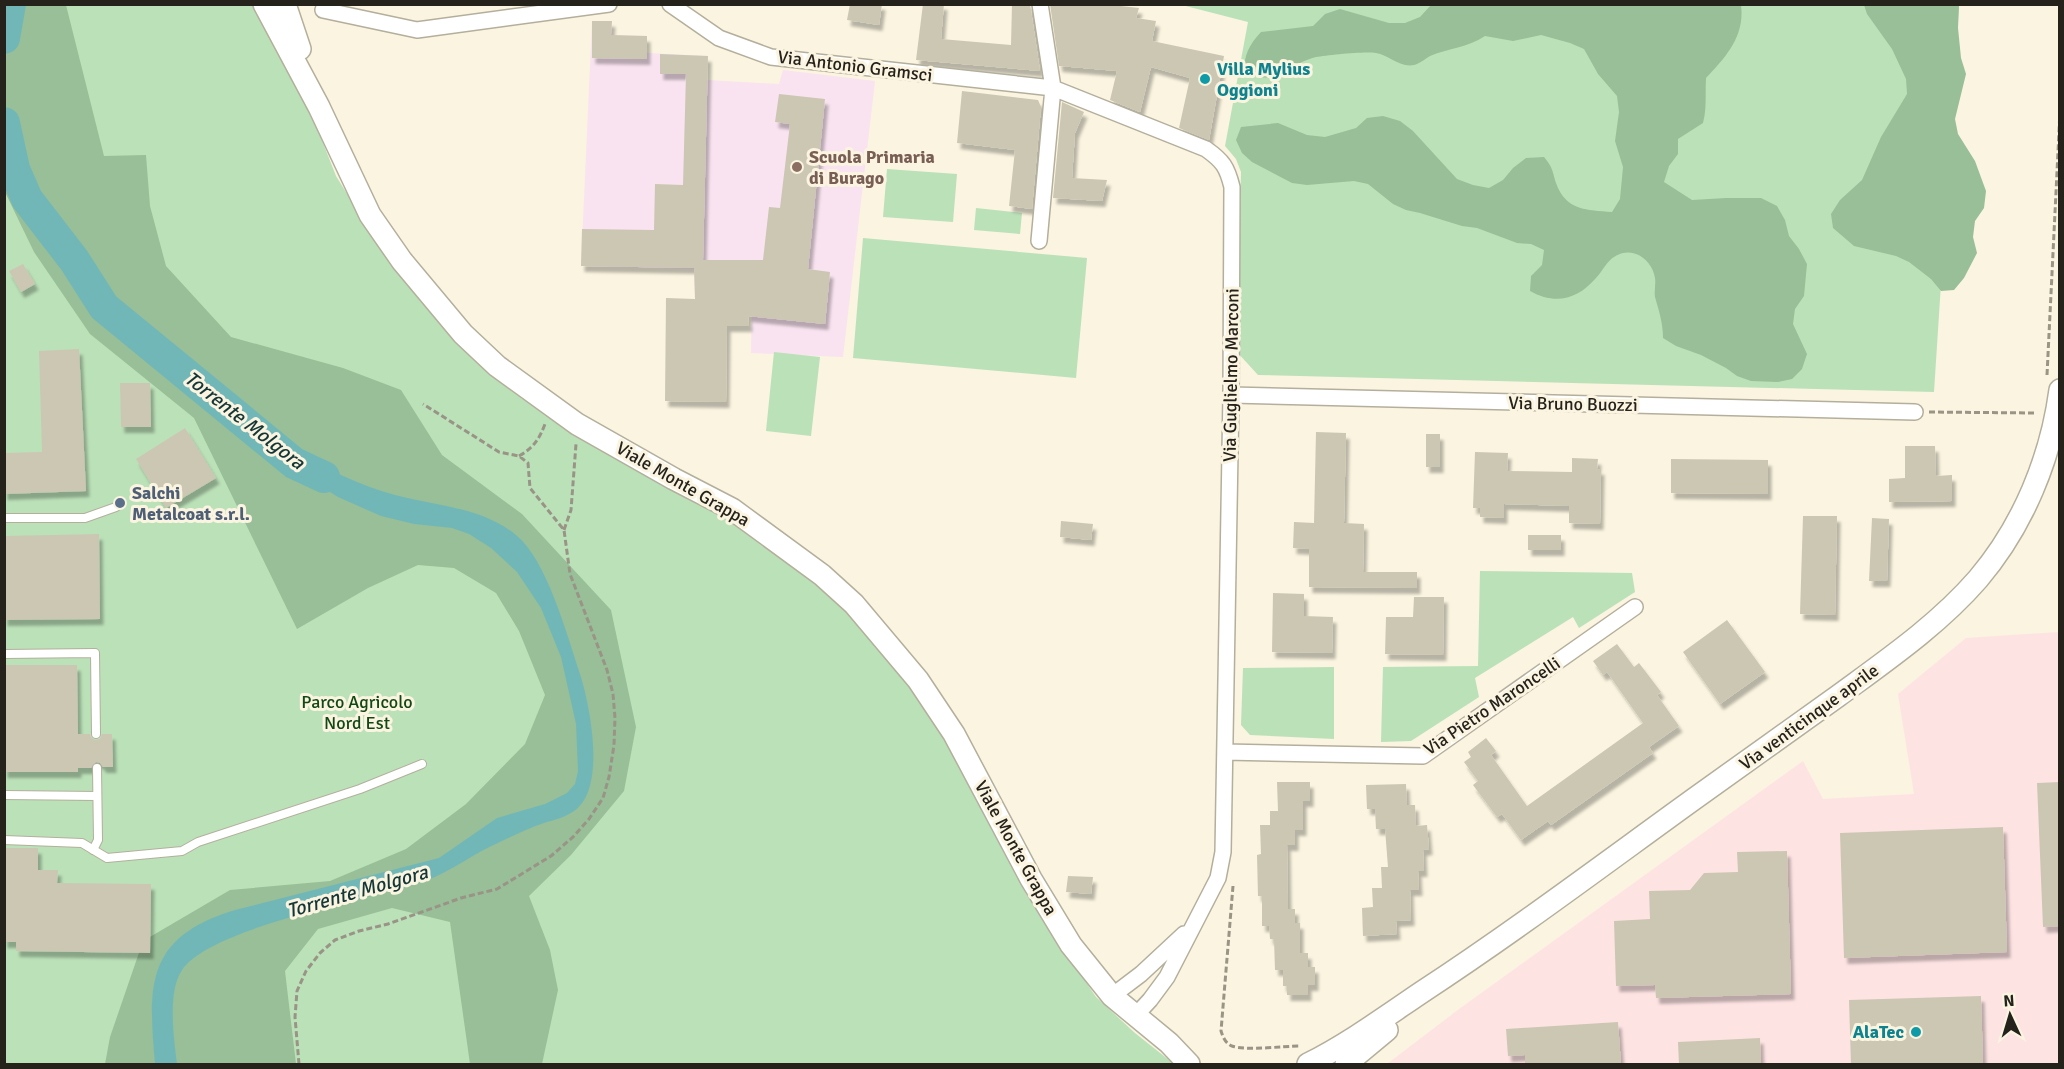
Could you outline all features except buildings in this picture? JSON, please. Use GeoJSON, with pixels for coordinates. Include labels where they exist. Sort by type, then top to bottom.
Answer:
{"type":"FeatureCollection","features":[{"type":"Feature","properties":{"kind":"street"},"geometry":{"type":"LineString","coordinates":[[264,4],[319,107]]}},
{"type":"Feature","properties":{"kind":"street"},"geometry":{"type":"LineString","coordinates":[[285,4],[319,107]]}},
{"type":"Feature","properties":{"kind":"street"},"geometry":{"type":"LineString","coordinates":[[323,10],[417,30],[609,4]]}},
{"type":"Feature","properties":{"kind":"street","name":"Via Antonio Gramsci"},"geometry":{"type":"LineString","coordinates":[[670,4],[719,38],[771,57],[1053,88]]}},
{"type":"Feature","properties":{"kind":"street"},"geometry":{"type":"LineString","coordinates":[[1039,241],[1053,88],[1040,4]]}},
{"type":"Feature","properties":{"kind":"street","name":"Via Guglielmo Marconi"},"geometry":{"type":"LineString","coordinates":[[1053,88],[1206,149],[1220,159],[1228,171],[1232,187],[1231,396],[1223,852],[1218,878],[1167,977],[1136,1015]]}},
{"type":"Feature","properties":{"kind":"street","name":"Viale Monte Grappa"},"geometry":{"type":"LineString","coordinates":[[319,107],[370,215],[402,261],[463,334],[497,366],[577,424],[674,479],[732,508],[822,575],[854,604],[918,680],[954,734],[1031,879],[1063,933],[1112,996],[1169,1042],[1204,1065]]}},
{"type":"Feature","properties":{"kind":"street","name":"Via Bruno Buozzi"},"geometry":{"type":"LineString","coordinates":[[1231,396],[1915,412]]}},
{"type":"Feature","properties":{"kind":"street","name":"Via venticinque aprile"},"geometry":{"type":"LineString","coordinates":[[1308,1065],[1340,1057],[1462,966],[1864,677],[1913,640],[1958,601],[1996,556],[2022,512],[2044,458],[2056,396]]}},
{"type":"Feature","properties":{"kind":"street","name":"Via Pietro Maroncelli"},"geometry":{"type":"LineString","coordinates":[[1225,752],[1423,756],[1635,607]]}},
{"type":"Feature","properties":{"kind":"street","name":"Via Guglielmo Marconi"},"geometry":{"type":"LineString","coordinates":[[1112,996],[1141,974],[1194,923]]}},
{"type":"Feature","properties":{"kind":"street","name":"Viale Monte Grappa"},"geometry":{"type":"LineString","coordinates":[[1169,1042],[1189,1065]]}},
{"type":"Feature","properties":{"kind":"lane"},"geometry":{"type":"LineString","coordinates":[[4,518],[85,518],[116,507]]}},
{"type":"Feature","properties":{"kind":"lane"},"geometry":{"type":"LineString","coordinates":[[4,654],[95,653],[96,734]]}},
{"type":"Feature","properties":{"kind":"lane"},"geometry":{"type":"LineString","coordinates":[[4,840],[82,843],[107,858],[182,851],[198,842],[360,789],[422,764]]}},
{"type":"Feature","properties":{"kind":"lane"},"geometry":{"type":"LineString","coordinates":[[93,850],[98,840],[97,768]]}},
{"type":"Feature","properties":{"kind":"lane"},"geometry":{"type":"LineString","coordinates":[[4,795],[97,796]]}},
{"type":"Feature","properties":{"kind":"path"},"geometry":{"type":"LineString","coordinates":[[2056,396],[2060,111]]}},
{"type":"Feature","properties":{"kind":"path"},"geometry":{"type":"LineString","coordinates":[[519,456],[531,449],[540,439],[547,421],[545,401]]}},
{"type":"Feature","properties":{"kind":"path"},"geometry":{"type":"LineString","coordinates":[[423,404],[499,452],[519,456],[528,463],[530,488],[564,530]]}},
{"type":"Feature","properties":{"kind":"path"},"geometry":{"type":"LineString","coordinates":[[1915,412],[2041,413],[2038,420]]}},
{"type":"Feature","properties":{"kind":"path"},"geometry":{"type":"LineString","coordinates":[[299,1065],[295,1017],[297,991],[306,971],[320,953],[335,940],[359,931],[388,924],[461,898],[497,889],[551,856],[573,837],[603,798],[614,745],[613,694],[607,670],[570,574],[564,530],[571,510],[577,424]]}},
{"type":"Feature","properties":{"kind":"path"},"geometry":{"type":"LineString","coordinates":[[1233,882],[1221,1031],[1226,1042],[1231,1046],[1241,1048],[1324,1046],[1340,1057]]}},
{"type":"Feature","properties":{"kind":"shaded area"},"geometry":{"type":"Polygon","coordinates":[[[592,21],[612,21],[612,35],[647,36],[647,53],[708,56],[707,80],[779,84],[783,70],[875,81],[843,357],[751,353],[752,298],[695,299],[694,269],[581,266],[592,21]]]}},
{"type":"Feature","properties":{"kind":"shaded area"},"geometry":{"type":"Polygon","coordinates":[[[2059,632],[2059,1064],[1387,1064],[1459,1009],[1803,761],[1823,799],[1914,794],[1898,694],[1966,638],[2059,632]]]}},
{"type":"Feature","properties":{"kind":"green space","name":"Parco Agricolo Nord Est"},"geometry":{"type":"Polygon","coordinates":[[[5,4],[257,5],[314,120],[336,176],[378,244],[476,359],[521,398],[607,452],[688,493],[776,550],[846,606],[894,658],[967,773],[1026,894],[1096,997],[1135,1033],[1174,1064],[5,1064],[5,4]]]}},
{"type":"Feature","properties":{"kind":"green space"},"geometry":{"type":"Polygon","coordinates":[[[1178,4],[1959,5],[1934,392],[1258,375],[1237,352],[1241,172],[1236,159],[1225,146],[1248,22],[1178,4]]]}},
{"type":"Feature","properties":{"kind":"green space"},"geometry":{"type":"Polygon","coordinates":[[[5,5],[66,5],[104,156],[146,155],[150,206],[166,266],[231,337],[343,368],[401,390],[442,455],[522,514],[611,610],[636,727],[624,791],[571,855],[529,896],[550,950],[558,990],[542,1064],[470,1064],[450,922],[392,908],[318,929],[285,971],[296,1064],[105,1064],[110,1037],[143,941],[230,890],[330,881],[406,849],[466,804],[525,744],[545,695],[519,631],[496,593],[454,568],[418,565],[368,588],[297,629],[194,418],[90,334],[34,252],[5,192],[5,5]]]}},
{"type":"Feature","properties":{"kind":"green space"},"geometry":{"type":"Polygon","coordinates":[[[1431,5],[1741,5],[1740,27],[1737,36],[1727,54],[1706,78],[1703,123],[1678,139],[1678,154],[1669,166],[1664,182],[1692,200],[1761,198],[1777,206],[1785,220],[1789,236],[1807,264],[1804,296],[1795,309],[1793,324],[1807,354],[1802,369],[1792,379],[1778,382],[1751,381],[1663,338],[1662,322],[1655,297],[1653,271],[1645,260],[1634,253],[1614,257],[1581,291],[1565,298],[1548,298],[1530,291],[1531,276],[1542,265],[1544,250],[1477,228],[1406,210],[1393,204],[1368,184],[1354,181],[1307,185],[1292,183],[1252,162],[1242,153],[1236,140],[1241,127],[1278,123],[1307,135],[1325,137],[1356,128],[1367,118],[1383,116],[1400,121],[1413,131],[1457,179],[1489,188],[1503,180],[1526,158],[1544,157],[1565,199],[1578,207],[1612,212],[1620,199],[1623,167],[1615,141],[1619,112],[1617,96],[1598,74],[1584,49],[1570,43],[1541,35],[1513,41],[1485,36],[1430,56],[1414,65],[1404,65],[1376,53],[1364,52],[1316,57],[1274,76],[1256,76],[1244,72],[1248,50],[1261,32],[1313,26],[1325,14],[1340,9],[1389,23],[1405,23],[1420,17],[1431,5]]]}},
{"type":"Feature","properties":{"kind":"green space"},"geometry":{"type":"Polygon","coordinates":[[[1864,5],[1959,5],[1958,28],[1961,58],[1966,74],[1955,119],[1958,134],[1975,161],[1986,191],[1984,208],[1975,221],[1973,237],[1977,253],[1964,278],[1954,290],[1941,291],[1931,279],[1909,262],[1896,256],[1854,246],[1833,228],[1831,214],[1840,200],[1862,180],[1881,137],[1907,94],[1906,79],[1892,49],[1867,14],[1864,5]]]}},
{"type":"Feature","properties":{"kind":"green space"},"geometry":{"type":"Polygon","coordinates":[[[887,169],[957,174],[953,222],[883,217],[887,169]]]}},
{"type":"Feature","properties":{"kind":"green space"},"geometry":{"type":"Polygon","coordinates":[[[976,208],[1022,213],[1020,234],[974,230],[976,208]]]}},
{"type":"Feature","properties":{"kind":"green space"},"geometry":{"type":"Polygon","coordinates":[[[863,238],[1087,258],[1076,378],[853,358],[863,238]]]}},
{"type":"Feature","properties":{"kind":"green space"},"geometry":{"type":"Polygon","coordinates":[[[774,352],[820,357],[811,436],[766,431],[774,352]]]}},
{"type":"Feature","properties":{"kind":"green space"},"geometry":{"type":"Polygon","coordinates":[[[1480,571],[1632,573],[1635,592],[1579,628],[1573,617],[1475,678],[1479,697],[1411,741],[1381,742],[1383,667],[1478,666],[1480,571]]]}},
{"type":"Feature","properties":{"kind":"green space"},"geometry":{"type":"Polygon","coordinates":[[[1334,667],[1334,739],[1250,735],[1241,725],[1243,668],[1334,667]]]}},
{"type":"Feature","properties":{"kind":"water","name":"Torrente Molgora"},"geometry":{"type":"Polygon","coordinates":[[[294,448],[318,463],[368,486],[489,518],[516,535],[527,547],[555,599],[584,688],[593,746],[590,785],[584,800],[571,813],[490,846],[435,877],[257,928],[225,940],[199,955],[182,970],[174,990],[174,1042],[177,1064],[155,1064],[152,1010],[154,987],[159,967],[169,949],[184,934],[206,921],[235,910],[439,858],[497,818],[545,804],[567,793],[575,784],[578,771],[576,724],[561,657],[541,608],[517,572],[491,548],[469,534],[452,528],[414,524],[381,516],[338,497],[282,462],[294,448]]]}},
{"type":"Feature","properties":{"kind":"waterway","name":"Torrente Molgora"},"geometry":{"type":"LineString","coordinates":[[4,38],[10,4]]}},
{"type":"Feature","properties":{"kind":"waterway","name":"Torrente Molgora"},"geometry":{"type":"LineString","coordinates":[[4,123],[14,169],[27,199],[74,260],[104,307],[294,463],[324,477]]}},
{"type":"Feature","properties":{"kind":"place","name":"Villa Mylius Oggioni"},"geometry":{"type":"Point","coordinates":[1205,79]}},
{"type":"Feature","properties":{"kind":"place","name":"Scuola Primaria di Burago"},"geometry":{"type":"Point","coordinates":[797,167]}},
{"type":"Feature","properties":{"kind":"place","name":"Salchi Metalcoat s.r.l."},"geometry":{"type":"Point","coordinates":[120,503]}},
{"type":"Feature","properties":{"kind":"place","name":"AlaTec"},"geometry":{"type":"Point","coordinates":[1916,1032]}}]}
